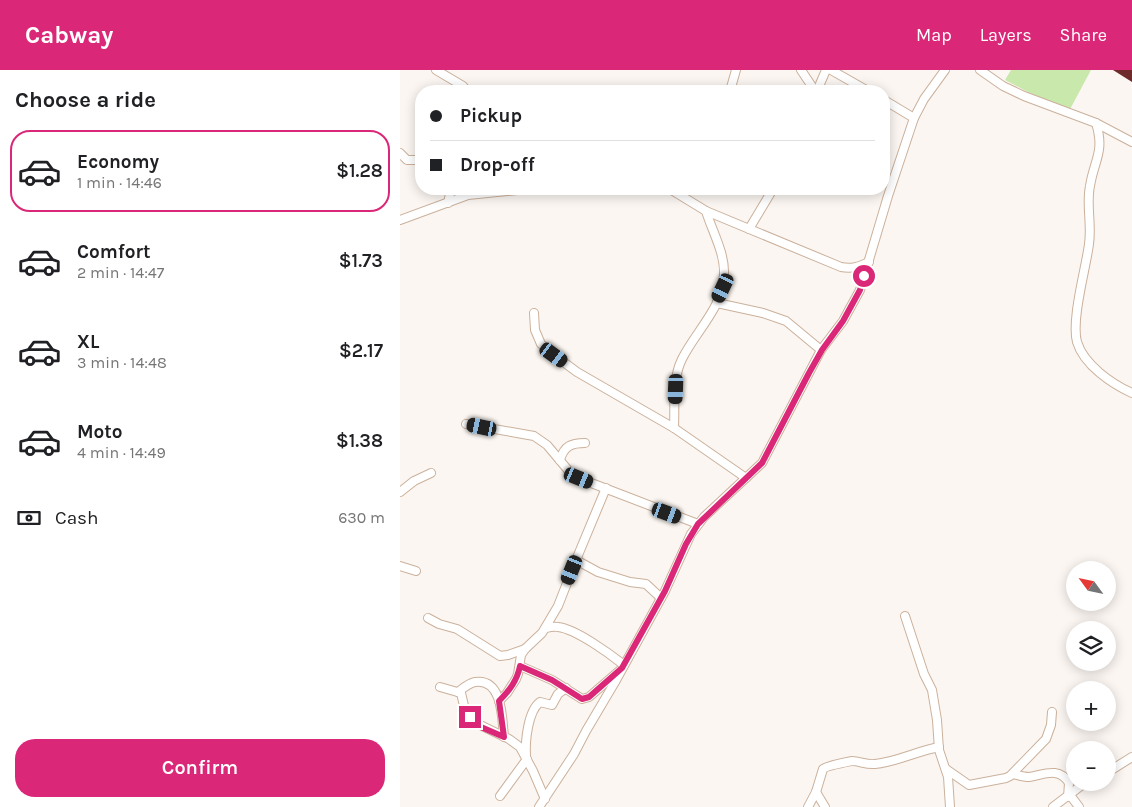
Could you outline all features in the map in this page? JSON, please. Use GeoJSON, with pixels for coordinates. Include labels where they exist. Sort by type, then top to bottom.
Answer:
{"type":"FeatureCollection","features":[{"type":"Feature","properties":{"kind":"street"},"geometry":{"type":"LineString","coordinates":[[436,70],[461,85]]}},
{"type":"Feature","properties":{"kind":"street"},"geometry":{"type":"LineString","coordinates":[[732,85],[736,70]]}},
{"type":"Feature","properties":{"kind":"street"},"geometry":{"type":"LineString","coordinates":[[801,70],[812,85]]}},
{"type":"Feature","properties":{"kind":"street"},"geometry":{"type":"LineString","coordinates":[[819,85],[826,70]]}},
{"type":"Feature","properties":{"kind":"street"},"geometry":{"type":"LineString","coordinates":[[831,70],[857,85]]}},
{"type":"Feature","properties":{"kind":"street"},"geometry":{"type":"LineString","coordinates":[[890,190],[914,118],[924,99],[945,70]]}},
{"type":"Feature","properties":{"kind":"street"},"geometry":{"type":"LineString","coordinates":[[980,70],[1003,86],[1024,96],[1096,123],[1132,142]]}},
{"type":"Feature","properties":{"kind":"street"},"geometry":{"type":"LineString","coordinates":[[890,104],[914,118]]}},
{"type":"Feature","properties":{"kind":"street"},"geometry":{"type":"LineString","coordinates":[[1096,123],[1100,145],[1089,188],[1090,231],[1077,316],[1077,342],[1098,372],[1132,394]]}},
{"type":"Feature","properties":{"kind":"street"},"geometry":{"type":"LineString","coordinates":[[400,153],[407,160],[415,160]]}},
{"type":"Feature","properties":{"kind":"street"},"geometry":{"type":"LineString","coordinates":[[448,203],[449,195]]}},
{"type":"Feature","properties":{"kind":"street"},"geometry":{"type":"LineString","coordinates":[[400,220],[468,195]]}},
{"type":"Feature","properties":{"kind":"street"},"geometry":{"type":"LineString","coordinates":[[680,195],[706,211],[840,267],[857,267],[868,262]]}},
{"type":"Feature","properties":{"kind":"street"},"geometry":{"type":"LineString","coordinates":[[749,229],[769,195]]}},
{"type":"Feature","properties":{"kind":"street"},"geometry":{"type":"LineString","coordinates":[[544,803],[574,754],[662,598],[686,544],[698,524],[762,463],[792,403],[822,350],[843,321],[860,290],[888,195]]}},
{"type":"Feature","properties":{"kind":"street"},"geometry":{"type":"LineString","coordinates":[[674,428],[677,377],[681,361],[717,303],[723,288],[725,272],[706,211]]}},
{"type":"Feature","properties":{"kind":"street"},"geometry":{"type":"LineString","coordinates":[[717,303],[763,313],[786,321],[822,350]]}},
{"type":"Feature","properties":{"kind":"street"},"geometry":{"type":"LineString","coordinates":[[534,313],[535,330],[541,344],[554,355],[585,377],[674,428],[746,478]]}},
{"type":"Feature","properties":{"kind":"street"},"geometry":{"type":"LineString","coordinates":[[466,424],[534,436],[548,445],[573,476],[698,524]]}},
{"type":"Feature","properties":{"kind":"street"},"geometry":{"type":"LineString","coordinates":[[560,460],[562,452],[568,446],[585,443]]}},
{"type":"Feature","properties":{"kind":"street"},"geometry":{"type":"LineString","coordinates":[[400,492],[431,473]]}},
{"type":"Feature","properties":{"kind":"street"},"geometry":{"type":"LineString","coordinates":[[499,701],[513,684],[518,674],[521,655],[546,628],[558,606],[606,488]]}},
{"type":"Feature","properties":{"kind":"street"},"geometry":{"type":"LineString","coordinates":[[576,560],[598,572],[630,582],[646,584],[654,589],[662,598]]}},
{"type":"Feature","properties":{"kind":"street"},"geometry":{"type":"LineString","coordinates":[[400,566],[416,572]]}},
{"type":"Feature","properties":{"kind":"street"},"geometry":{"type":"LineString","coordinates":[[905,616],[922,667],[932,690],[939,747],[946,769],[950,794],[950,807]]}},
{"type":"Feature","properties":{"kind":"street"},"geometry":{"type":"LineString","coordinates":[[428,618],[439,624],[457,629],[500,656],[525,649]]}},
{"type":"Feature","properties":{"kind":"street"},"geometry":{"type":"LineString","coordinates":[[546,628],[558,627],[578,635],[608,653],[623,667]]}},
{"type":"Feature","properties":{"kind":"street"},"geometry":{"type":"LineString","coordinates":[[520,666],[552,680],[578,697],[585,699],[623,667]]}},
{"type":"Feature","properties":{"kind":"street"},"geometry":{"type":"LineString","coordinates":[[458,692],[475,682],[492,687],[499,701],[504,737]]}},
{"type":"Feature","properties":{"kind":"street"},"geometry":{"type":"LineString","coordinates":[[440,688],[458,692],[463,696],[465,710],[472,721],[520,747],[527,759],[544,803]]}},
{"type":"Feature","properties":{"kind":"street"},"geometry":{"type":"LineString","coordinates":[[500,796],[527,759],[526,744],[533,710],[539,703],[552,705],[558,694],[566,688]]}},
{"type":"Feature","properties":{"kind":"street"},"geometry":{"type":"LineString","coordinates":[[946,769],[971,786],[1006,778],[1013,774],[1046,739],[1051,724],[1052,712]]}},
{"type":"Feature","properties":{"kind":"street"},"geometry":{"type":"LineString","coordinates":[[808,807],[816,792],[823,769],[827,766],[853,761],[864,765],[882,763],[939,747]]}},
{"type":"Feature","properties":{"kind":"street"},"geometry":{"type":"LineString","coordinates":[[1116,767],[1132,757]]}},
{"type":"Feature","properties":{"kind":"street"},"geometry":{"type":"LineString","coordinates":[[1013,774],[1028,777],[1055,772],[1061,774],[1069,783],[1069,796],[1079,807]]}},
{"type":"Feature","properties":{"kind":"street"},"geometry":{"type":"LineString","coordinates":[[1053,807],[1075,791]]}},
{"type":"Feature","properties":{"kind":"street"},"geometry":{"type":"LineString","coordinates":[[816,792],[825,807]]}},
{"type":"Feature","properties":{"kind":"green space"},"geometry":{"type":"Polygon","coordinates":[[[1011,70],[1091,70],[1068,113],[1005,80],[1011,70]]]}},
{"type":"Feature","properties":{"kind":"building"},"geometry":{"type":"Polygon","coordinates":[[[1113,70],[1132,70],[1132,82],[1113,70]]]}},
{"type":"Feature","properties":{"kind":"route"},"geometry":{"type":"LineString","coordinates":[[470,717],[474,724],[504,737],[499,701],[513,684],[520,666],[560,684],[582,699],[589,697],[622,668],[656,609],[691,534],[704,517],[762,463],[792,403],[822,350],[843,321],[860,290],[864,276]]}}]}
